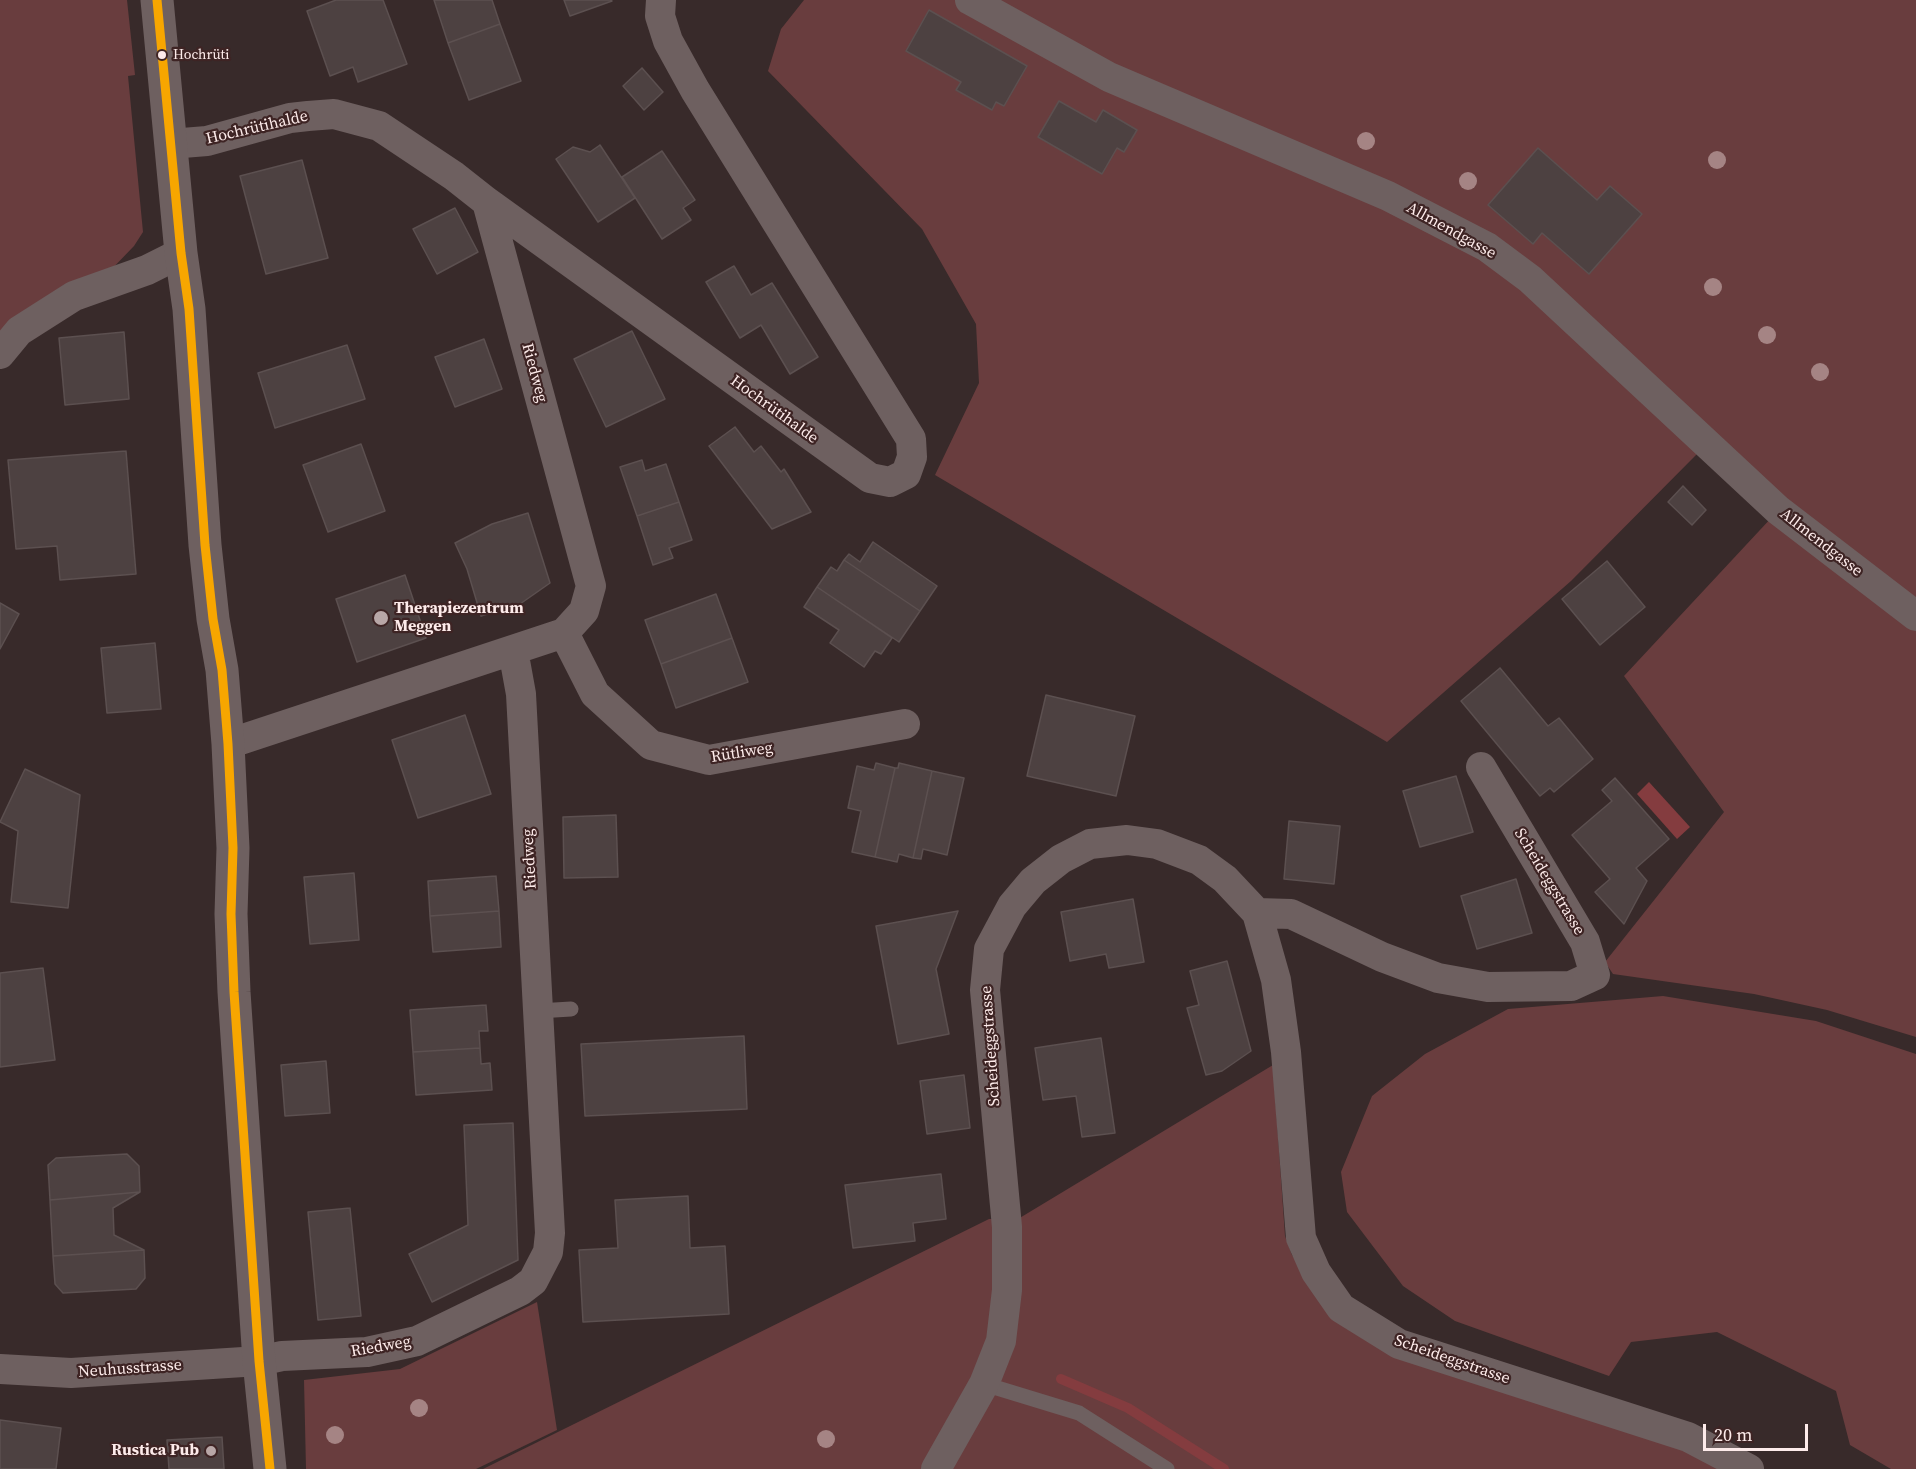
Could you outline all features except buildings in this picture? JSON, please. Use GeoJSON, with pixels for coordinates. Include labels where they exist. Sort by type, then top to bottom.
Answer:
{"type":"FeatureCollection","features":[{"type":"Feature","properties":{"kind":"street"},"geometry":{"type":"LineString","coordinates":[[157,0],[181,253],[189,309],[204,537],[213,619],[222,670],[228,744],[233,848],[231,914],[234,992],[259,1361],[270,1469]]}},
{"type":"Feature","properties":{"kind":"street","name":"Hochrütihalde"},"geometry":{"type":"LineString","coordinates":[[170,144],[207,141],[290,118],[334,114],[379,126],[454,176],[870,478],[890,482],[906,474],[912,457],[911,439],[695,90],[668,41],[660,15],[662,0]]}},
{"type":"Feature","properties":{"kind":"street","name":"Allmendgasse"},"geometry":{"type":"LineString","coordinates":[[970,0],[1109,77],[1388,196],[1487,247],[1530,279],[1778,510],[1916,616]]}},
{"type":"Feature","properties":{"kind":"street","name":"Riedweg"},"geometry":{"type":"LineString","coordinates":[[259,1361],[282,1356],[367,1352],[417,1341],[520,1291],[533,1281],[548,1252],[549,1233],[521,694],[513,650],[564,633],[584,611],[591,586],[487,202]]}},
{"type":"Feature","properties":{"kind":"street"},"geometry":{"type":"LineString","coordinates":[[0,354],[19,331],[74,296],[147,270],[181,253]]}},
{"type":"Feature","properties":{"kind":"street","name":"Rütliweg"},"geometry":{"type":"LineString","coordinates":[[564,633],[596,694],[651,744],[709,760],[905,724]]}},
{"type":"Feature","properties":{"kind":"street"},"geometry":{"type":"LineString","coordinates":[[228,744],[513,650]]}},
{"type":"Feature","properties":{"kind":"street","name":"Scheideggstrasse"},"geometry":{"type":"LineString","coordinates":[[1257,913],[1291,914],[1382,957],[1438,978],[1488,987],[1572,986],[1595,975],[1585,942],[1480,767]]}},
{"type":"Feature","properties":{"kind":"street","name":"Scheideggstrasse"},"geometry":{"type":"LineString","coordinates":[[936,1469],[984,1384],[1001,1341],[1008,1290],[1007,1227],[985,990],[989,949],[1012,906],[1033,881],[1061,859],[1090,844],[1127,840],[1157,844],[1198,860],[1225,879],[1257,913],[1276,980],[1285,1041],[1301,1238],[1316,1272],[1341,1308],[1398,1344],[1688,1437],[1749,1469]]}},
{"type":"Feature","properties":{"kind":"street","name":"Neuhusstrasse"},"geometry":{"type":"LineString","coordinates":[[0,1369],[71,1373],[259,1361]]}},
{"type":"Feature","properties":{"kind":"lane"},"geometry":{"type":"LineString","coordinates":[[538,1011],[571,1009]]}},
{"type":"Feature","properties":{"kind":"lane"},"geometry":{"type":"LineString","coordinates":[[984,1384],[1078,1413],[1167,1469]]}},
{"type":"Feature","properties":{"kind":"shaded area"},"geometry":{"type":"Polygon","coordinates":[[[0,0],[127,0],[135,75],[128,76],[143,232],[134,246],[106,275],[0,342],[0,0]]]}},
{"type":"Feature","properties":{"kind":"shaded area"},"geometry":{"type":"Polygon","coordinates":[[[804,0],[1916,0],[1916,604],[1697,454],[1571,581],[1387,742],[935,475],[979,383],[976,324],[922,229],[768,71],[781,29],[804,0]]]}},
{"type":"Feature","properties":{"kind":"shaded area"},"geometry":{"type":"Polygon","coordinates":[[[1773,516],[1916,626],[1916,1037],[1827,1010],[1754,994],[1613,974],[1605,962],[1724,812],[1624,676],[1773,516]]]}},
{"type":"Feature","properties":{"kind":"shaded area"},"geometry":{"type":"Polygon","coordinates":[[[1649,782],[1690,827],[1677,839],[1637,794],[1649,782]]]}},
{"type":"Feature","properties":{"kind":"shaded area"},"geometry":{"type":"Polygon","coordinates":[[[1663,996],[1816,1021],[1916,1054],[1916,1469],[1891,1469],[1850,1445],[1836,1391],[1717,1332],[1631,1342],[1609,1376],[1455,1321],[1403,1286],[1347,1212],[1341,1172],[1372,1096],[1425,1054],[1508,1009],[1663,996]]]}},
{"type":"Feature","properties":{"kind":"shaded area"},"geometry":{"type":"Polygon","coordinates":[[[1273,1065],[1285,1236],[1292,1255],[1340,1321],[1625,1426],[1727,1469],[483,1469],[989,1219],[1018,1219],[1273,1065]]]}},
{"type":"Feature","properties":{"kind":"shaded area"},"geometry":{"type":"Polygon","coordinates":[[[537,1302],[557,1430],[476,1469],[306,1469],[304,1380],[400,1369],[537,1302]]]}},
{"type":"Feature","properties":{"kind":"waterway"},"geometry":{"type":"LineString","coordinates":[[1061,1379],[1128,1408],[1224,1469]]}},
{"type":"Feature","properties":{"kind":"transit line"},"geometry":{"type":"LineString","coordinates":[[157,0],[181,253],[189,309],[205,545],[213,619],[222,670],[228,744],[233,848],[231,914],[234,992],[259,1361],[270,1469]]}},
{"type":"Feature","properties":{"kind":"place","name":"Hochrüti"},"geometry":{"type":"Point","coordinates":[162,55]}},
{"type":"Feature","properties":{"kind":"place","name":"Therapiezentrum Meggen"},"geometry":{"type":"Point","coordinates":[381,618]}},
{"type":"Feature","properties":{"kind":"place","name":"Rustica Pub"},"geometry":{"type":"Point","coordinates":[211,1451]}}]}
